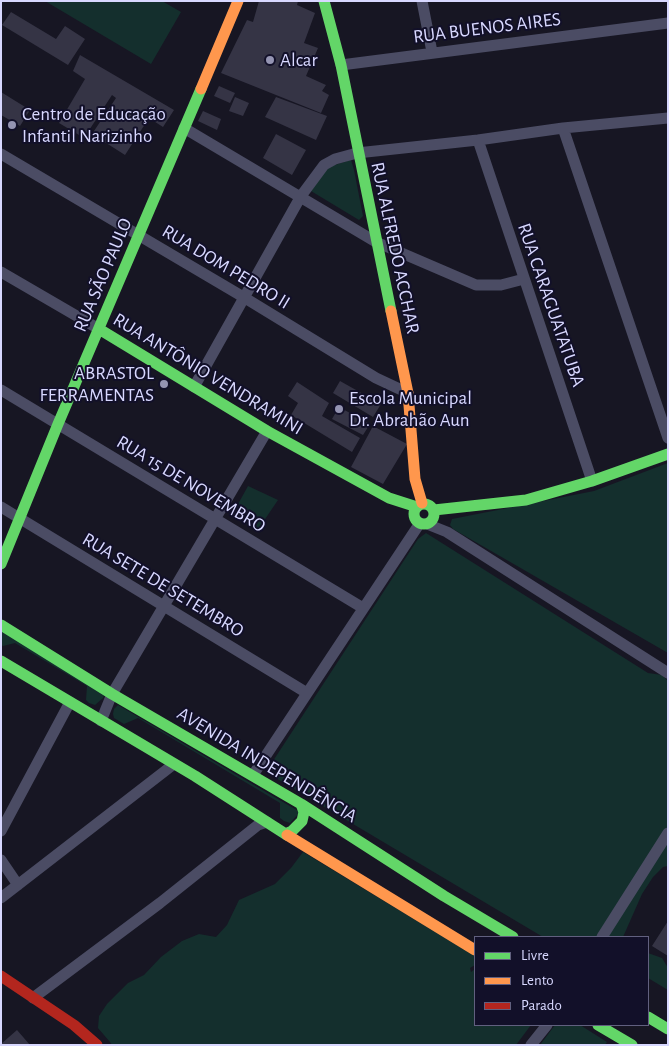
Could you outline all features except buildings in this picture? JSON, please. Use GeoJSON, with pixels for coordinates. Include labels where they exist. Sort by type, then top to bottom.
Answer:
{"type":"FeatureCollection","features":[{"type":"Feature","properties":{"kind":"street","name":"RUA SÃO PAULO"},"geometry":{"type":"LineString","coordinates":[[1,564],[58,424],[238,1]]}},
{"type":"Feature","properties":{"kind":"street","name":"RUA ALFREDO ACCHAR"},"geometry":{"type":"LineString","coordinates":[[324,1],[341,65],[357,153],[408,393],[415,467],[414,479],[420,515]]}},
{"type":"Feature","properties":{"kind":"street"},"geometry":{"type":"LineString","coordinates":[[422,1],[432,52]]}},
{"type":"Feature","properties":{"kind":"street","name":"RUA BUENOS AIRES"},"geometry":{"type":"LineString","coordinates":[[341,65],[668,23]]}},
{"type":"Feature","properties":{"kind":"street"},"geometry":{"type":"LineString","coordinates":[[194,386],[301,196],[324,165],[335,159],[357,153],[478,140],[563,128],[668,118]]}},
{"type":"Feature","properties":{"kind":"street"},"geometry":{"type":"LineString","coordinates":[[184,128],[376,242],[476,286],[501,285],[524,279]]}},
{"type":"Feature","properties":{"kind":"street"},"geometry":{"type":"LineString","coordinates":[[563,128],[668,438]]}},
{"type":"Feature","properties":{"kind":"street","name":"RUA CARAGUATATUBA"},"geometry":{"type":"LineString","coordinates":[[478,140],[592,481]]}},
{"type":"Feature","properties":{"kind":"street","name":"RUA DOM PEDRO II"},"geometry":{"type":"LineString","coordinates":[[1,154],[245,298],[376,378],[408,393]]}},
{"type":"Feature","properties":{"kind":"street","name":"RUA ANTÔNIO VENDRAMINI"},"geometry":{"type":"LineString","coordinates":[[1,272],[267,431],[420,515],[428,504],[434,512]]}},
{"type":"Feature","properties":{"kind":"street","name":"RUA 15 DE NOVEMBRO"},"geometry":{"type":"LineString","coordinates":[[1,390],[363,608]]}},
{"type":"Feature","properties":{"kind":"street"},"geometry":{"type":"LineString","coordinates":[[101,721],[112,694],[267,431]]}},
{"type":"Feature","properties":{"kind":"street"},"geometry":{"type":"LineString","coordinates":[[434,512],[526,500],[592,481],[668,454]]}},
{"type":"Feature","properties":{"kind":"street","name":"RUA SETE DE SETEMBRO"},"geometry":{"type":"LineString","coordinates":[[1,507],[307,693]]}},
{"type":"Feature","properties":{"kind":"street"},"geometry":{"type":"LineString","coordinates":[[420,515],[431,522],[434,512]]}},
{"type":"Feature","properties":{"kind":"street"},"geometry":{"type":"LineString","coordinates":[[434,512],[447,532]]}},
{"type":"Feature","properties":{"kind":"street"},"geometry":{"type":"LineString","coordinates":[[420,515],[668,673]]}},
{"type":"Feature","properties":{"kind":"street"},"geometry":{"type":"LineString","coordinates":[[253,775],[363,608],[420,515]]}},
{"type":"Feature","properties":{"kind":"street","name":"AVENIDA INDEPENDÊNCIA"},"geometry":{"type":"LineString","coordinates":[[1,625],[112,694],[326,819],[444,896],[511,936]]}},
{"type":"Feature","properties":{"kind":"street"},"geometry":{"type":"LineString","coordinates":[[1,661],[174,764],[474,949]]}},
{"type":"Feature","properties":{"kind":"street"},"geometry":{"type":"LineString","coordinates":[[1,831],[70,702]]}},
{"type":"Feature","properties":{"kind":"street"},"geometry":{"type":"LineString","coordinates":[[1,898],[174,764]]}},
{"type":"Feature","properties":{"kind":"street"},"geometry":{"type":"LineString","coordinates":[[286,834],[302,821],[304,812],[301,804]]}},
{"type":"Feature","properties":{"kind":"street"},"geometry":{"type":"LineString","coordinates":[[310,849],[311,830],[326,819]]}},
{"type":"Feature","properties":{"kind":"street"},"geometry":{"type":"LineString","coordinates":[[33,998],[160,903],[258,825],[267,822]]}},
{"type":"Feature","properties":{"kind":"street"},"geometry":{"type":"LineString","coordinates":[[603,936],[668,833]]}},
{"type":"Feature","properties":{"kind":"street"},"geometry":{"type":"LineString","coordinates":[[1,860],[18,885]]}},
{"type":"Feature","properties":{"kind":"street"},"geometry":{"type":"LineString","coordinates":[[1,976],[74,1025],[97,1045]]}},
{"type":"Feature","properties":{"kind":"street"},"geometry":{"type":"LineString","coordinates":[[649,1019],[668,1029]]}},
{"type":"Feature","properties":{"kind":"street"},"geometry":{"type":"LineString","coordinates":[[531,1045],[546,1026]]}},
{"type":"Feature","properties":{"kind":"street"},"geometry":{"type":"LineString","coordinates":[[600,1026],[632,1045]]}},
{"type":"Feature","properties":{"kind":"green space"},"geometry":{"type":"Polygon","coordinates":[[[45,1],[162,1],[181,12],[151,64],[45,1]]]}},
{"type":"Feature","properties":{"kind":"green space"},"geometry":{"type":"Polygon","coordinates":[[[351,160],[363,216],[359,220],[311,191],[328,167],[351,160]]]}},
{"type":"Feature","properties":{"kind":"green space"},"geometry":{"type":"Polygon","coordinates":[[[668,463],[668,653],[453,529],[450,525],[452,519],[594,491],[668,463]]]}},
{"type":"Feature","properties":{"kind":"green space"},"geometry":{"type":"Polygon","coordinates":[[[248,486],[278,500],[257,531],[232,515],[248,486]]]}},
{"type":"Feature","properties":{"kind":"green space"},"geometry":{"type":"Polygon","coordinates":[[[426,533],[648,673],[662,675],[668,681],[668,866],[663,867],[653,877],[642,894],[623,936],[541,936],[269,774],[271,764],[418,539],[426,533]]]}},
{"type":"Feature","properties":{"kind":"green space"},"geometry":{"type":"Polygon","coordinates":[[[1,628],[101,689],[104,695],[103,698],[95,705],[89,703],[86,700],[87,686],[15,643],[1,645],[1,628]]]}},
{"type":"Feature","properties":{"kind":"green space"},"geometry":{"type":"Polygon","coordinates":[[[118,705],[300,812],[290,823],[284,821],[280,818],[280,803],[138,718],[124,724],[114,718],[114,709],[118,705]]]}},
{"type":"Feature","properties":{"kind":"green space"},"geometry":{"type":"Polygon","coordinates":[[[303,852],[474,955],[474,966],[470,968],[471,972],[474,970],[474,1026],[530,1026],[516,1045],[112,1045],[98,1028],[99,1016],[107,1004],[128,983],[144,975],[161,957],[182,941],[199,934],[216,937],[227,925],[239,900],[275,884],[291,868],[303,852]]]}},
{"type":"Feature","properties":{"kind":"green space"},"geometry":{"type":"Polygon","coordinates":[[[649,953],[662,958],[668,968],[668,990],[649,979],[649,953]]]}},
{"type":"Feature","properties":{"kind":"green space"},"geometry":{"type":"Polygon","coordinates":[[[554,1026],[582,1026],[607,1042],[605,1045],[540,1045],[554,1026]]]}},
{"type":"Feature","properties":{"kind":"traffic: fast"},"geometry":{"type":"LineString","coordinates":[[324,1],[341,65],[391,311]]}},
{"type":"Feature","properties":{"kind":"traffic: fast"},"geometry":{"type":"LineString","coordinates":[[1,564],[58,424],[201,89]]}},
{"type":"Feature","properties":{"kind":"traffic: fast"},"geometry":{"type":"LineString","coordinates":[[99,329],[267,431],[389,498],[417,507]]}},
{"type":"Feature","properties":{"kind":"traffic: fast"},"geometry":{"type":"LineString","coordinates":[[434,510],[526,500],[592,481],[668,454]]}},
{"type":"Feature","properties":{"kind":"traffic: fast"},"geometry":{"type":"LineString","coordinates":[[424,504],[431,507],[434,514],[431,521],[424,524],[417,521],[414,514],[417,507],[424,504]]}},
{"type":"Feature","properties":{"kind":"traffic: fast"},"geometry":{"type":"LineString","coordinates":[[1,625],[112,694],[301,804],[444,896],[511,936]]}},
{"type":"Feature","properties":{"kind":"traffic: fast"},"geometry":{"type":"LineString","coordinates":[[1,661],[195,776],[287,835]]}},
{"type":"Feature","properties":{"kind":"traffic: fast"},"geometry":{"type":"LineString","coordinates":[[285,834],[292,831],[302,821],[304,812],[301,804]]}},
{"type":"Feature","properties":{"kind":"traffic: fast"},"geometry":{"type":"LineString","coordinates":[[649,1018],[668,1029]]}},
{"type":"Feature","properties":{"kind":"traffic: fast"},"geometry":{"type":"LineString","coordinates":[[600,1026],[632,1045]]}},
{"type":"Feature","properties":{"kind":"traffic: slow"},"geometry":{"type":"LineString","coordinates":[[201,89],[238,1]]}},
{"type":"Feature","properties":{"kind":"traffic: slow"},"geometry":{"type":"LineString","coordinates":[[391,311],[408,393],[415,479],[422,503]]}},
{"type":"Feature","properties":{"kind":"traffic: slow"},"geometry":{"type":"LineString","coordinates":[[287,835],[474,949]]}},
{"type":"Feature","properties":{"kind":"traffic: jam"},"geometry":{"type":"LineString","coordinates":[[1,976],[74,1025],[97,1045]]}},
{"type":"Feature","properties":{"kind":"place","name":"Alcar"},"geometry":{"type":"Point","coordinates":[270,60]}},
{"type":"Feature","properties":{"kind":"place","name":"Centro de Educação Infantil Narizinho"},"geometry":{"type":"Point","coordinates":[12,125]}},
{"type":"Feature","properties":{"kind":"place","name":"ABRASTOL FERRAMENTAS"},"geometry":{"type":"Point","coordinates":[164,384]}},
{"type":"Feature","properties":{"kind":"place","name":"Escola Municipal Dr. Abrahão Aun"},"geometry":{"type":"Point","coordinates":[339,409]}}]}
